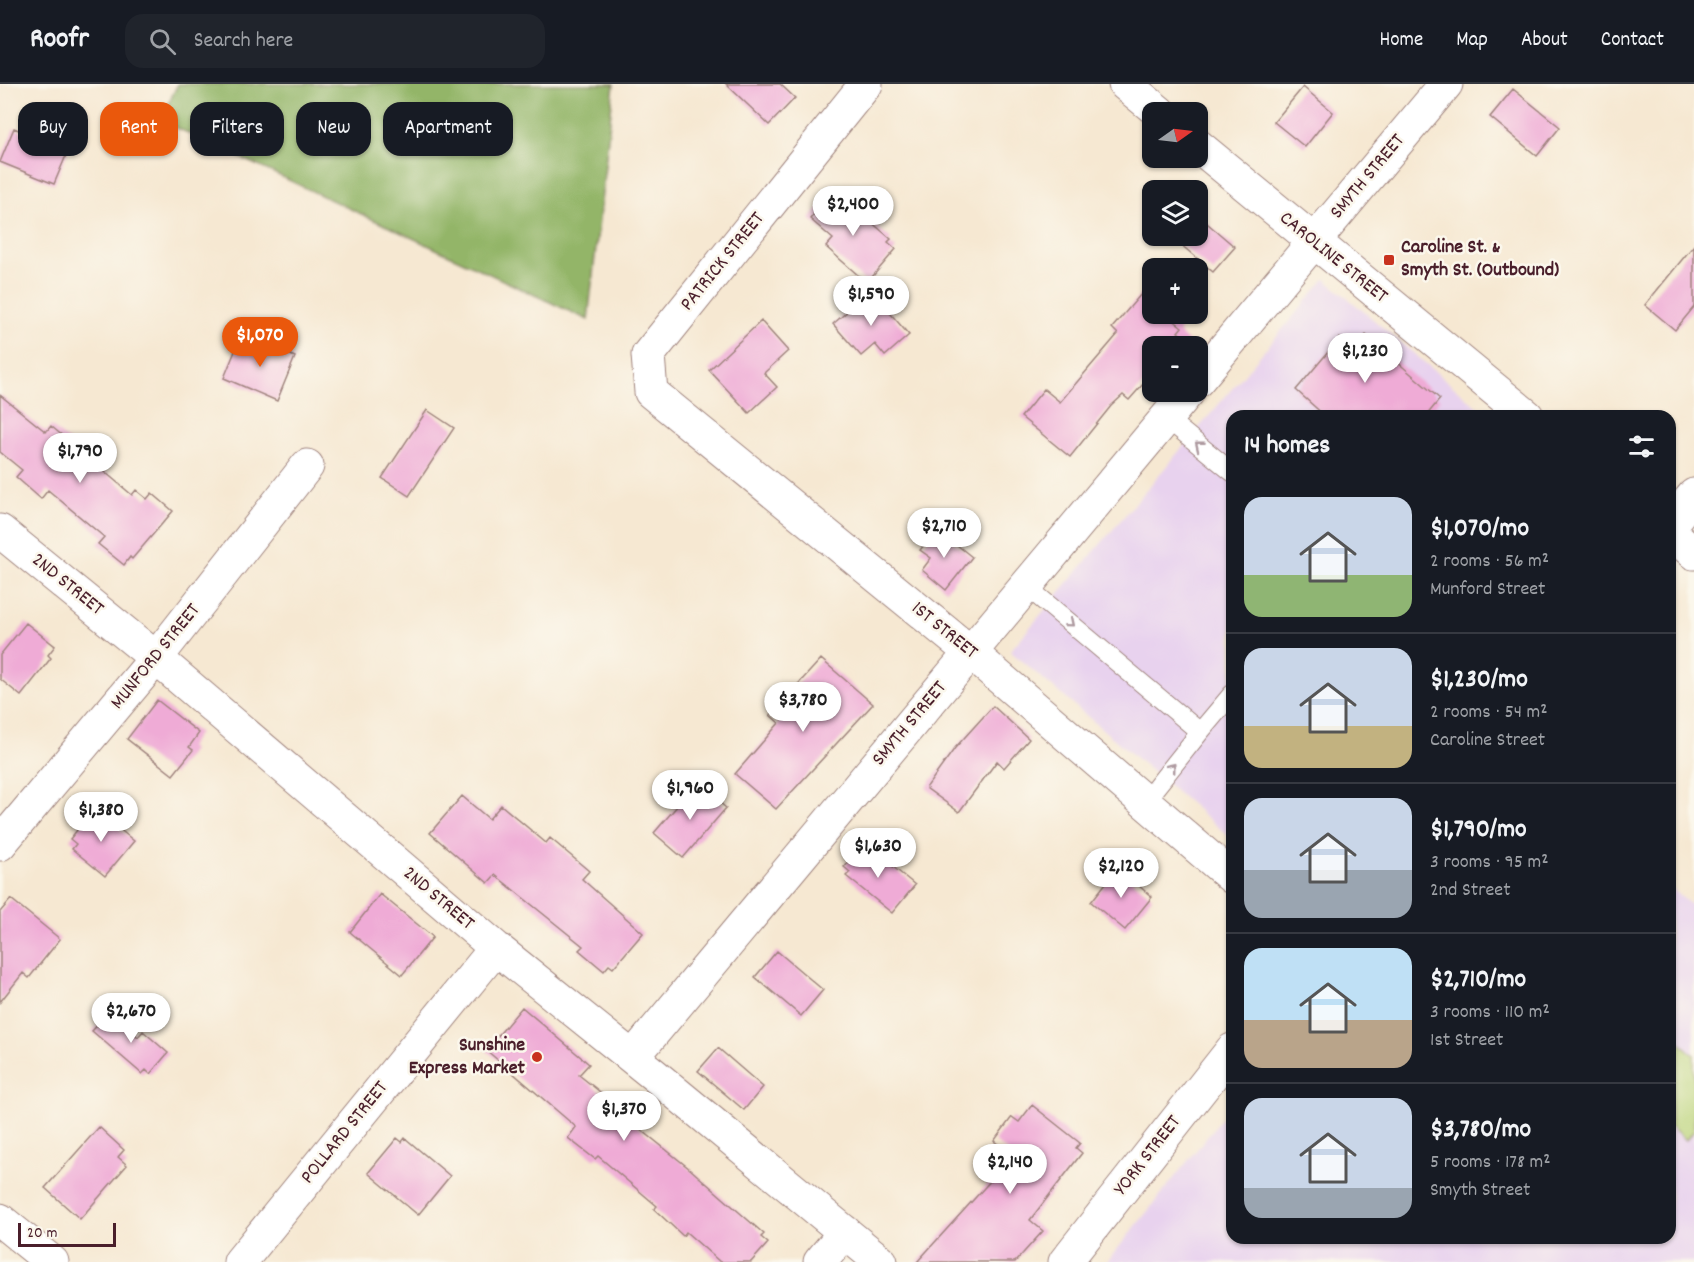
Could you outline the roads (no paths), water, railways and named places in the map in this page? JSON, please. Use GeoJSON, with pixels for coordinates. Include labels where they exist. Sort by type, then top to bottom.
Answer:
{"type":"FeatureCollection","features":[{"type":"Feature","properties":{"kind":"street","name":"PATRICK STREET"},"geometry":{"type":"LineString","coordinates":[[651,392],[648,355],[866,84]]}},
{"type":"Feature","properties":{"kind":"street"},"geometry":{"type":"LineString","coordinates":[[1125,84],[1147,102]]}},
{"type":"Feature","properties":{"kind":"street","name":"SMYTH STREET"},"geometry":{"type":"LineString","coordinates":[[1208,368],[1446,84]]}},
{"type":"Feature","properties":{"kind":"street","name":"CAROLINE STREET"},"geometry":{"type":"LineString","coordinates":[[1208,154],[1520,410]]}},
{"type":"Feature","properties":{"kind":"street","name":"1ST STREET"},"geometry":{"type":"LineString","coordinates":[[651,392],[970,652],[1226,872]]}},
{"type":"Feature","properties":{"kind":"street","name":"SMYTH STREET"},"geometry":{"type":"LineString","coordinates":[[633,1057],[1180,402]]}},
{"type":"Feature","properties":{"kind":"street","name":"MUNFORD STREET"},"geometry":{"type":"LineString","coordinates":[[0,844],[156,658],[306,466]]}},
{"type":"Feature","properties":{"kind":"street"},"geometry":{"type":"LineString","coordinates":[[1676,517],[1694,495]]}},
{"type":"Feature","properties":{"kind":"street","name":"2ND STREET"},"geometry":{"type":"LineString","coordinates":[[0,531],[156,658],[496,948],[633,1057],[881,1262]]}},
{"type":"Feature","properties":{"kind":"street"},"geometry":{"type":"LineString","coordinates":[[1676,537],[1694,553]]}},
{"type":"Feature","properties":{"kind":"street","name":"POLLARD STREET"},"geometry":{"type":"LineString","coordinates":[[240,1262],[496,948]]}},
{"type":"Feature","properties":{"kind":"street","name":"YORK STREET"},"geometry":{"type":"LineString","coordinates":[[1065,1262],[1226,1058]]}},
{"type":"Feature","properties":{"kind":"street"},"geometry":{"type":"LineString","coordinates":[[0,1220],[52,1262]]}},
{"type":"Feature","properties":{"kind":"street"},"geometry":{"type":"LineString","coordinates":[[820,1262],[845,1232]]}},
{"type":"Feature","properties":{"kind":"lane"},"geometry":{"type":"LineString","coordinates":[[1166,418],[1226,467]]}},
{"type":"Feature","properties":{"kind":"lane"},"geometry":{"type":"LineString","coordinates":[[1026,586],[1200,732]]}},
{"type":"Feature","properties":{"kind":"lane"},"geometry":{"type":"LineString","coordinates":[[1145,801],[1226,701]]}},
{"type":"Feature","properties":{"kind":"place","name":"Caroline St. & Smyth St. (Outbound)"},"geometry":{"type":"Point","coordinates":[1389,260]}},
{"type":"Feature","properties":{"kind":"place","name":"Sunshine Express Market"},"geometry":{"type":"Point","coordinates":[537,1057]}}]}
